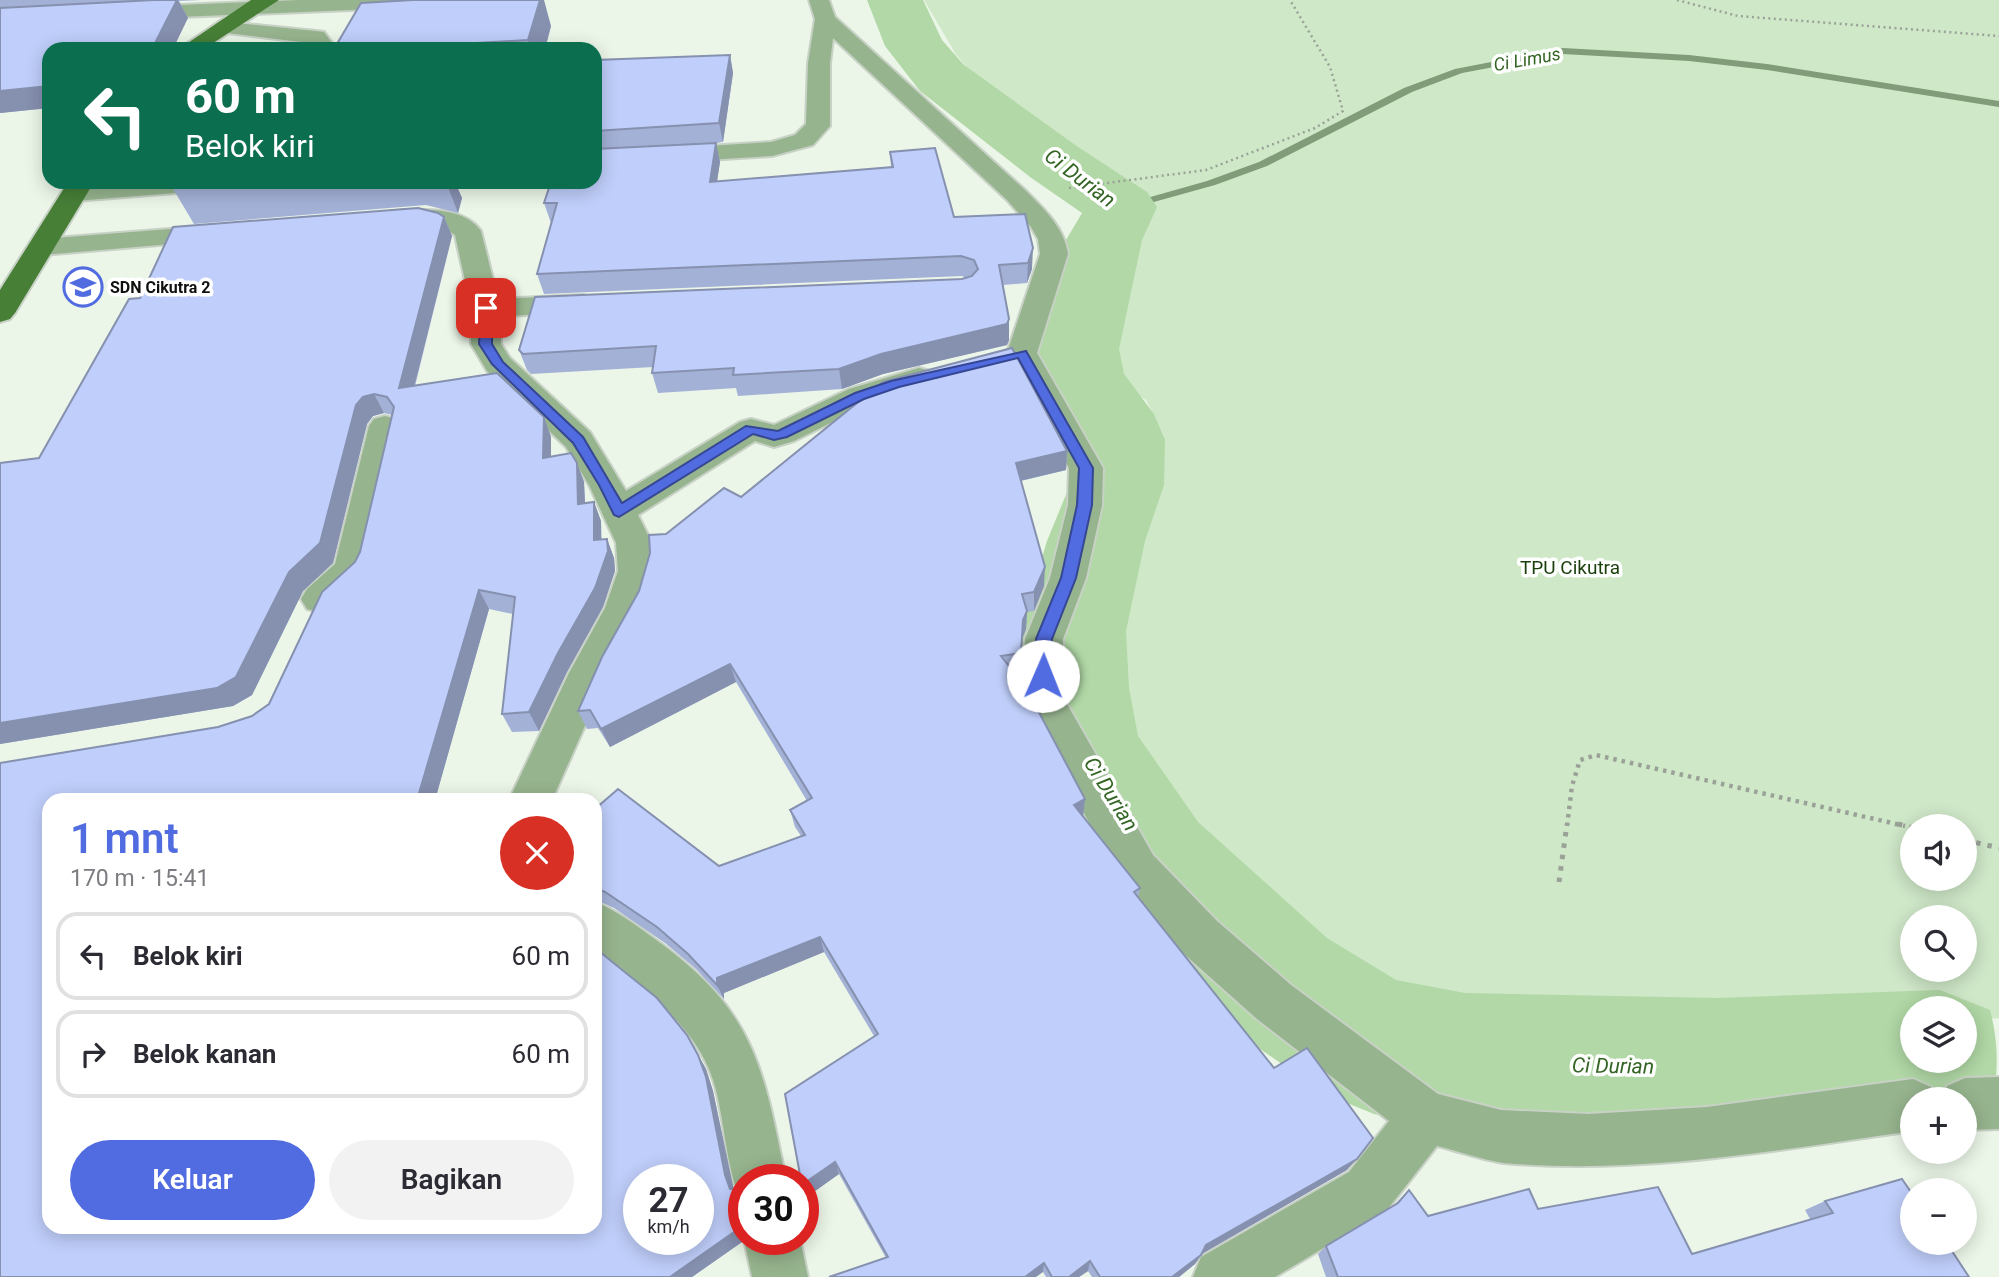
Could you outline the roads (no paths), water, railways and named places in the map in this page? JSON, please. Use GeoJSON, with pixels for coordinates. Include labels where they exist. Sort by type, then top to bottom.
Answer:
{"type":"FeatureCollection","features":[{"type":"Feature","properties":{"kind":"main road"},"geometry":{"type":"LineString","coordinates":[[200,42],[261,3]]}},
{"type":"Feature","properties":{"kind":"main road"},"geometry":{"type":"LineString","coordinates":[[0,313],[77,189]]}},
{"type":"Feature","properties":{"kind":"street"},"geometry":{"type":"LineString","coordinates":[[115,14],[261,3],[447,0]]}},
{"type":"Feature","properties":{"kind":"street"},"geometry":{"type":"LineString","coordinates":[[602,160],[772,149],[804,140],[818,126],[822,9]]}},
{"type":"Feature","properties":{"kind":"street"},"geometry":{"type":"LineString","coordinates":[[822,9],[1016,195],[1052,239],[1055,254],[1009,357],[1086,468],[1084,505],[1068,578],[1044,639],[1043,676],[1047,705],[1137,870],[1200,937],[1273,1002],[1426,1116],[1501,1136],[1588,1140],[1707,1133],[1900,1107]]}},
{"type":"Feature","properties":{"kind":"street"},"geometry":{"type":"LineString","coordinates":[[221,28],[316,37],[320,42]]}},
{"type":"Feature","properties":{"kind":"street"},"geometry":{"type":"LineString","coordinates":[[371,221],[426,216],[463,226],[470,236],[486,308],[486,344],[498,364],[578,440],[606,485],[634,543],[636,571],[624,609],[589,673],[533,793]]}},
{"type":"Feature","properties":{"kind":"street"},"geometry":{"type":"LineString","coordinates":[[42,247],[247,230]]}},
{"type":"Feature","properties":{"kind":"street"},"geometry":{"type":"LineString","coordinates":[[486,308],[609,303]]}},
{"type":"Feature","properties":{"kind":"street"},"geometry":{"type":"LineString","coordinates":[[619,512],[751,429],[774,436],[782,434],[860,396],[946,372]]}},
{"type":"Feature","properties":{"kind":"street"},"geometry":{"type":"LineString","coordinates":[[307,626],[318,602],[352,570],[385,426]]}},
{"type":"Feature","properties":{"kind":"street"},"geometry":{"type":"LineString","coordinates":[[602,929],[679,987],[717,1033],[734,1065],[756,1164]]}},
{"type":"Feature","properties":{"kind":"street"},"geometry":{"type":"LineString","coordinates":[[1977,1104],[1999,1103]]}},
{"type":"Feature","properties":{"kind":"street"},"geometry":{"type":"LineString","coordinates":[[1220,1277],[1368,1191],[1426,1116]]}},
{"type":"Feature","properties":{"kind":"street"},"geometry":{"type":"LineString","coordinates":[[775,1255],[780,1277]]}},
{"type":"Feature","properties":{"kind":"waterway","name":"Ci Durian"},"geometry":{"type":"LineString","coordinates":[[895,0],[915,46],[942,78],[1054,162],[1121,207],[1104,240],[1077,349],[1082,379],[1110,414],[1120,440],[1117,485],[1096,541],[1073,631],[1074,688],[1083,749],[1154,861],[1280,984],[1374,1045],[1465,1063],[1718,1068],[1900,1061]]}},
{"type":"Feature","properties":{"kind":"waterway","name":"Ci Limus"},"geometry":{"type":"LineString","coordinates":[[1121,207],[1211,183],[1263,164],[1408,90],[1459,71],[1563,51],[1689,58],[1767,67],[1999,104]]}},
{"type":"Feature","properties":{"kind":"place","name":"SDN Cikutra 2"},"geometry":{"type":"Point","coordinates":[83,287]}},
{"type":"Feature","properties":{"kind":"park label","name":"TPU Cikutra"},"geometry":{"type":"Point","coordinates":[1570,567]}}]}
